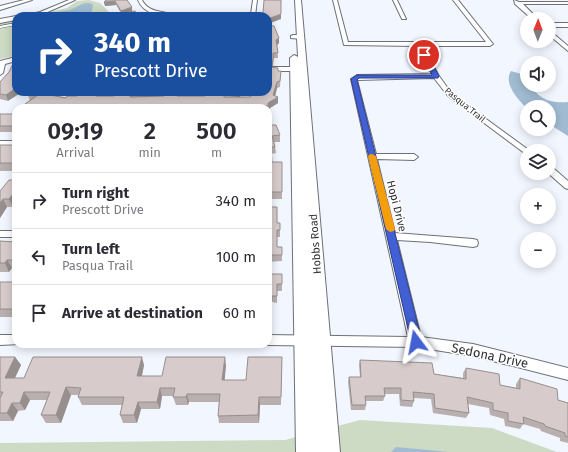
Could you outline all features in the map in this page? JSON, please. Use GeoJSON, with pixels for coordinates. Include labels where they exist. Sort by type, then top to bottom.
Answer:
{"type":"FeatureCollection","features":[{"type":"Feature","properties":{"kind":"street"},"geometry":{"type":"LineString","coordinates":[[9,19],[0,8],[30,0]]}},
{"type":"Feature","properties":{"kind":"street"},"geometry":{"type":"LineString","coordinates":[[42,12],[73,0]]}},
{"type":"Feature","properties":{"kind":"street"},"geometry":{"type":"LineString","coordinates":[[140,0],[140,2],[147,9],[158,12]]}},
{"type":"Feature","properties":{"kind":"street"},"geometry":{"type":"LineString","coordinates":[[253,12],[255,0]]}},
{"type":"Feature","properties":{"kind":"street","name":"Hobbs Road"},"geometry":{"type":"LineString","coordinates":[[292,0],[297,37],[321,340],[328,452]]}},
{"type":"Feature","properties":{"kind":"street","name":"Hobbs Road"},"geometry":{"type":"LineString","coordinates":[[297,37],[298,0]]}},
{"type":"Feature","properties":{"kind":"street"},"geometry":{"type":"LineString","coordinates":[[335,0],[346,44],[490,44],[455,0]]}},
{"type":"Feature","properties":{"kind":"street"},"geometry":{"type":"LineString","coordinates":[[395,0],[404,18]]}},
{"type":"Feature","properties":{"kind":"street"},"geometry":{"type":"LineString","coordinates":[[516,1],[568,2]]}},
{"type":"Feature","properties":{"kind":"street"},"geometry":{"type":"LineString","coordinates":[[516,1],[528,12]]}},
{"type":"Feature","properties":{"kind":"street"},"geometry":{"type":"LineString","coordinates":[[140,11],[147,9]]}},
{"type":"Feature","properties":{"kind":"street"},"geometry":{"type":"LineString","coordinates":[[0,21],[12,19]]}},
{"type":"Feature","properties":{"kind":"street"},"geometry":{"type":"LineString","coordinates":[[556,25],[568,25]]}},
{"type":"Feature","properties":{"kind":"street"},"geometry":{"type":"LineString","coordinates":[[556,38],[568,49]]}},
{"type":"Feature","properties":{"kind":"street","name":"Pasqua Trail"},"geometry":{"type":"LineString","coordinates":[[419,44],[436,76],[450,95],[520,148]]}},
{"type":"Feature","properties":{"kind":"street"},"geometry":{"type":"LineString","coordinates":[[0,73],[1,63],[12,60]]}},
{"type":"Feature","properties":{"kind":"street"},"geometry":{"type":"LineString","coordinates":[[272,69],[299,69]]}},
{"type":"Feature","properties":{"kind":"street","name":"Hobbs Road"},"geometry":{"type":"LineString","coordinates":[[299,69],[307,452]]}},
{"type":"Feature","properties":{"kind":"street","name":"Hopi Drive"},"geometry":{"type":"LineString","coordinates":[[416,342],[355,77],[436,76]]}},
{"type":"Feature","properties":{"kind":"street"},"geometry":{"type":"LineString","coordinates":[[0,143],[12,143]]}},
{"type":"Feature","properties":{"kind":"street"},"geometry":{"type":"LineString","coordinates":[[372,156],[414,157]]}},
{"type":"Feature","properties":{"kind":"street"},"geometry":{"type":"LineString","coordinates":[[556,175],[568,186]]}},
{"type":"Feature","properties":{"kind":"street"},"geometry":{"type":"LineString","coordinates":[[0,234],[12,234]]}},
{"type":"Feature","properties":{"kind":"street"},"geometry":{"type":"LineString","coordinates":[[392,236],[430,238],[472,243]]}},
{"type":"Feature","properties":{"kind":"street"},"geometry":{"type":"LineString","coordinates":[[0,340],[12,340]]}},
{"type":"Feature","properties":{"kind":"street","name":"Sedona Drive"},"geometry":{"type":"LineString","coordinates":[[272,340],[416,342],[473,350],[568,374]]}},
{"type":"Feature","properties":{"kind":"lane"},"geometry":{"type":"LineString","coordinates":[[0,27],[12,25]]}},
{"type":"Feature","properties":{"kind":"green space"},"geometry":{"type":"Polygon","coordinates":[[[89,0],[100,3],[109,12],[50,12],[67,8],[77,1],[89,0]]]}},
{"type":"Feature","properties":{"kind":"green space"},"geometry":{"type":"Polygon","coordinates":[[[12,21],[12,57],[0,59],[0,23],[12,21]]]}},
{"type":"Feature","properties":{"kind":"green space"},"geometry":{"type":"Polygon","coordinates":[[[360,420],[492,428],[557,452],[0,452],[0,443],[285,440],[360,420]]]}},
{"type":"Feature","properties":{"kind":"water"},"geometry":{"type":"Polygon","coordinates":[[[86,3],[93,4],[91,12],[56,12],[70,10],[86,3]]]}},
{"type":"Feature","properties":{"kind":"water"},"geometry":{"type":"Polygon","coordinates":[[[511,71],[520,74],[520,92],[536,92],[546,100],[520,101],[510,86],[509,76],[511,71]]]}},
{"type":"Feature","properties":{"kind":"water"},"geometry":{"type":"Polygon","coordinates":[[[556,102],[568,102],[568,136],[556,128],[556,102]]]}},
{"type":"Feature","properties":{"kind":"water"},"geometry":{"type":"Polygon","coordinates":[[[396,447],[449,452],[391,452],[396,447]]]}},
{"type":"Feature","properties":{"kind":"building"},"geometry":{"type":"Polygon","coordinates":[[[106,0],[127,0],[132,7],[121,11],[115,1],[104,2],[106,0]]]}},
{"type":"Feature","properties":{"kind":"building"},"geometry":{"type":"Polygon","coordinates":[[[264,0],[281,0],[281,14],[272,17],[272,12],[263,12],[264,0]]]}},
{"type":"Feature","properties":{"kind":"building"},"geometry":{"type":"Polygon","coordinates":[[[272,26],[274,26],[279,38],[276,40],[278,53],[273,53],[273,60],[272,26]]]}},
{"type":"Feature","properties":{"kind":"building"},"geometry":{"type":"Polygon","coordinates":[[[12,66],[12,91],[6,95],[0,94],[0,82],[9,72],[12,66]]]}},
{"type":"Feature","properties":{"kind":"building"},"geometry":{"type":"Polygon","coordinates":[[[272,67],[278,68],[278,71],[281,71],[280,81],[277,82],[273,95],[278,97],[268,104],[25,104],[37,96],[56,96],[66,98],[67,96],[272,96],[272,67]]]}},
{"type":"Feature","properties":{"kind":"building"},"geometry":{"type":"Polygon","coordinates":[[[0,114],[12,114],[12,126],[0,126],[0,114]]]}},
{"type":"Feature","properties":{"kind":"building"},"geometry":{"type":"Polygon","coordinates":[[[272,125],[276,125],[280,135],[272,136],[272,125]]]}},
{"type":"Feature","properties":{"kind":"building"},"geometry":{"type":"Polygon","coordinates":[[[272,136],[275,147],[272,147],[272,136]]]}},
{"type":"Feature","properties":{"kind":"building"},"geometry":{"type":"Polygon","coordinates":[[[0,145],[12,145],[12,163],[0,163],[0,145]]]}},
{"type":"Feature","properties":{"kind":"building"},"geometry":{"type":"Polygon","coordinates":[[[272,162],[282,162],[282,192],[272,192],[272,162]]]}},
{"type":"Feature","properties":{"kind":"building"},"geometry":{"type":"Polygon","coordinates":[[[9,180],[12,180],[12,195],[9,199],[3,199],[0,203],[0,191],[9,180]]]}},
{"type":"Feature","properties":{"kind":"building"},"geometry":{"type":"Polygon","coordinates":[[[272,207],[277,207],[277,223],[280,223],[280,230],[277,230],[277,247],[282,247],[282,255],[272,255],[272,207]]]}},
{"type":"Feature","properties":{"kind":"building"},"geometry":{"type":"Polygon","coordinates":[[[0,241],[12,242],[12,260],[7,260],[5,263],[0,263],[0,241]]]}},
{"type":"Feature","properties":{"kind":"building"},"geometry":{"type":"Polygon","coordinates":[[[272,274],[282,274],[282,284],[277,284],[277,296],[272,296],[272,274]]]}},
{"type":"Feature","properties":{"kind":"building"},"geometry":{"type":"Polygon","coordinates":[[[0,282],[12,282],[12,309],[0,309],[0,282]]]}},
{"type":"Feature","properties":{"kind":"building"},"geometry":{"type":"Polygon","coordinates":[[[0,357],[15,357],[5,378],[24,378],[33,357],[142,357],[137,376],[162,376],[166,357],[225,357],[222,380],[246,380],[248,357],[282,357],[281,397],[259,397],[258,415],[218,416],[220,394],[187,394],[186,397],[173,397],[175,388],[160,388],[157,402],[138,402],[134,415],[120,415],[124,397],[78,397],[81,388],[66,387],[56,415],[41,415],[50,392],[24,392],[20,403],[12,403],[7,413],[0,413],[0,398],[3,392],[0,392],[0,357]]]}},
{"type":"Feature","properties":{"kind":"building"},"geometry":{"type":"Polygon","coordinates":[[[360,360],[432,363],[434,374],[466,379],[466,368],[499,374],[500,385],[520,389],[520,378],[557,389],[558,400],[568,403],[568,437],[565,436],[565,433],[523,417],[524,424],[508,421],[508,413],[493,410],[493,403],[467,397],[469,413],[435,408],[434,394],[413,392],[414,401],[401,400],[401,388],[384,388],[385,396],[365,396],[366,405],[352,405],[349,377],[361,377],[360,360]]]}},
{"type":"Feature","properties":{"kind":"slow traffic"},"geometry":{"type":"LineString","coordinates":[[372,156],[390,229]]}},
{"type":"Feature","properties":{"kind":"route"},"geometry":{"type":"LineString","coordinates":[[416,342],[354,79],[355,77],[436,76],[424,55]]}}]}
